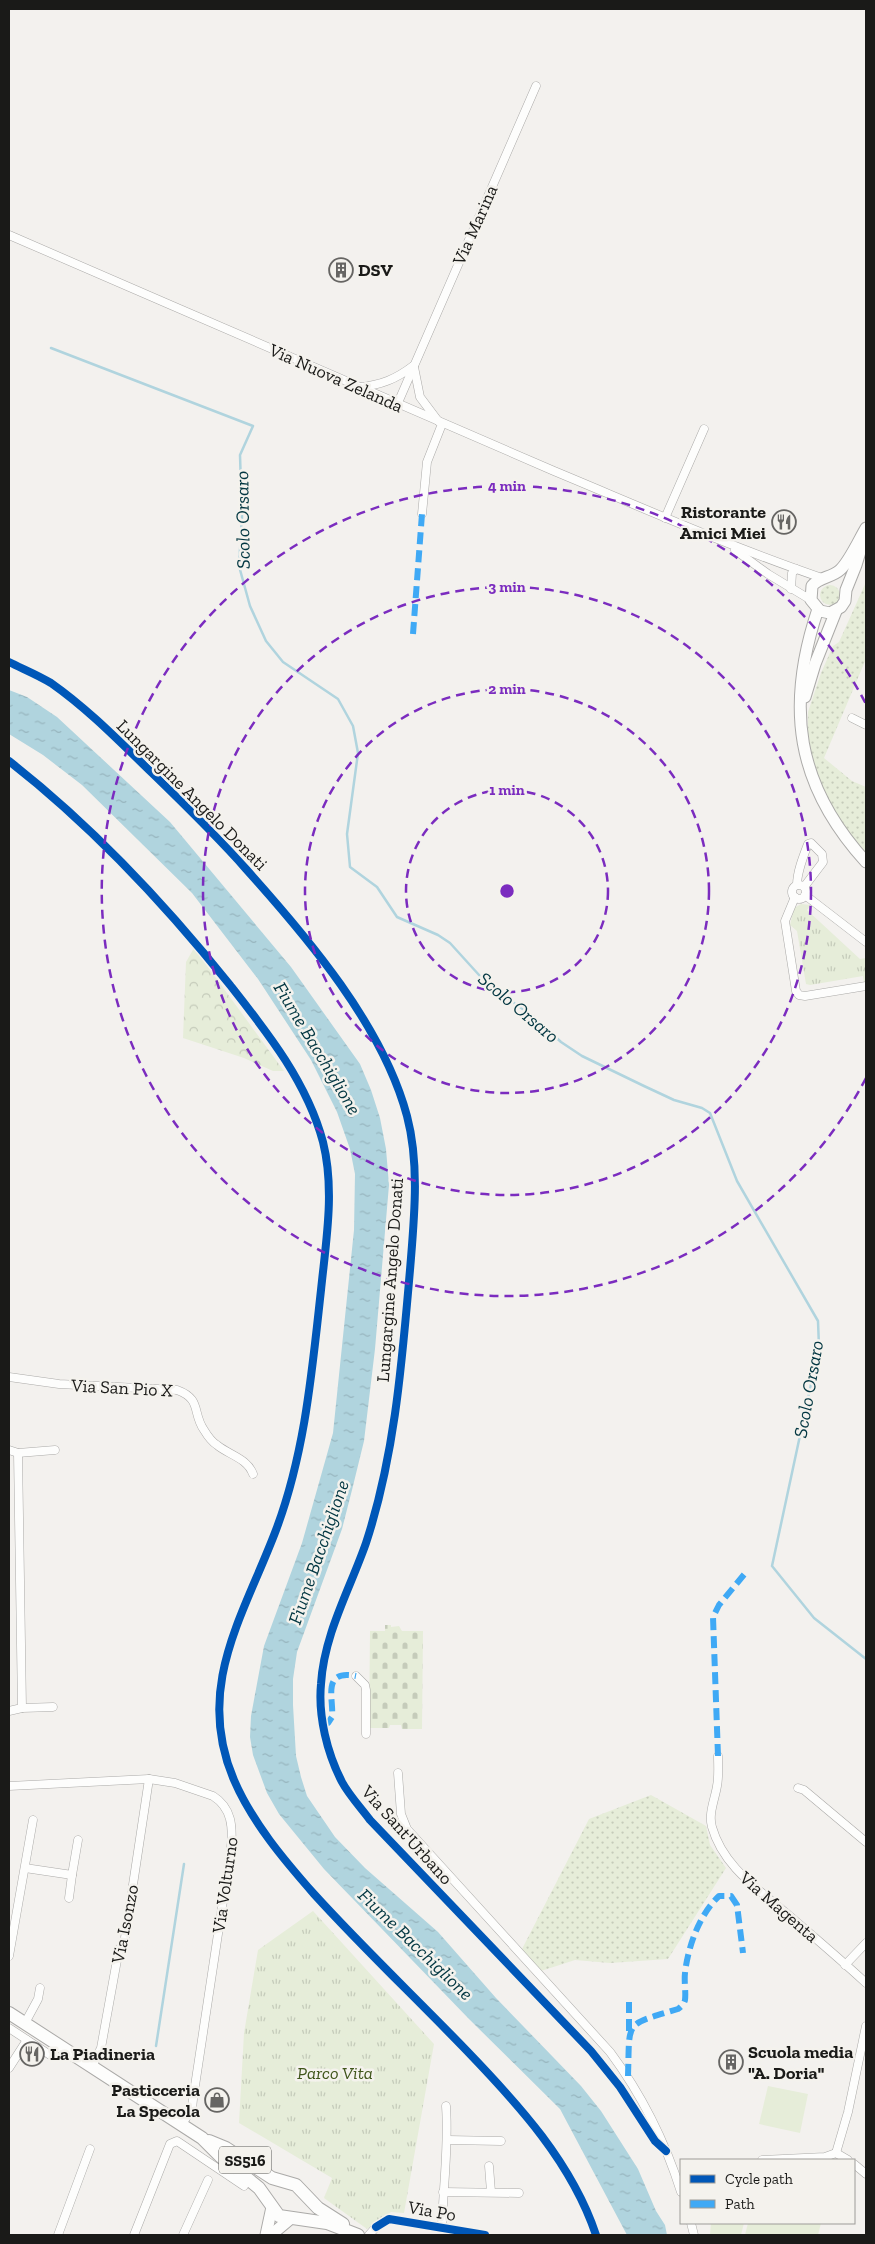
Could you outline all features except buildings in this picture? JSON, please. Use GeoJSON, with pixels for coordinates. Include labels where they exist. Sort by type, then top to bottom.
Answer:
{"type":"FeatureCollection","features":[{"type":"Feature","properties":{"kind":"main road"},"geometry":{"type":"LineString","coordinates":[[9,2013],[92,2067]]}},
{"type":"Feature","properties":{"kind":"main road","name":"SS516"},"geometry":{"type":"LineString","coordinates":[[92,2067],[202,2138],[220,2156],[248,2178],[272,2205],[279,2216],[327,2223],[359,2235]]}},
{"type":"Feature","properties":{"kind":"main road","name":"SS516"},"geometry":{"type":"LineString","coordinates":[[202,2138],[226,2148],[272,2178],[296,2185],[318,2208],[359,2235]]}},
{"type":"Feature","properties":{"kind":"main road","name":"SS516"},"geometry":{"type":"LineString","coordinates":[[272,2205],[276,2190],[288,2184]]}},
{"type":"Feature","properties":{"kind":"main road"},"geometry":{"type":"LineString","coordinates":[[292,2218],[303,2211],[306,2206],[306,2196],[303,2191]]}},
{"type":"Feature","properties":{"kind":"street","name":"Via Marina"},"geometry":{"type":"LineString","coordinates":[[397,405],[536,86]]}},
{"type":"Feature","properties":{"kind":"street","name":"Via Nuova Zelanda"},"geometry":{"type":"LineString","coordinates":[[9,235],[172,304],[441,424],[665,518],[725,543],[796,569],[825,577]]}},
{"type":"Feature","properties":{"kind":"street"},"geometry":{"type":"LineString","coordinates":[[358,387],[384,384],[400,376],[414,365],[420,397],[441,424],[427,462],[422,514]]}},
{"type":"Feature","properties":{"kind":"street"},"geometry":{"type":"LineString","coordinates":[[665,518],[704,429]]}},
{"type":"Feature","properties":{"kind":"street"},"geometry":{"type":"LineString","coordinates":[[866,530],[841,569],[812,586],[814,605],[803,662],[800,713],[804,744],[818,794],[830,817],[846,840],[866,862]]}},
{"type":"Feature","properties":{"kind":"street"},"geometry":{"type":"LineString","coordinates":[[800,713],[815,664],[836,611],[845,601],[846,590],[866,530]]}},
{"type":"Feature","properties":{"kind":"street","name":"Via Nuova Zelanda"},"geometry":{"type":"LineString","coordinates":[[725,543],[814,605]]}},
{"type":"Feature","properties":{"kind":"street"},"geometry":{"type":"LineString","coordinates":[[791,588],[792,573],[796,569]]}},
{"type":"Feature","properties":{"kind":"street"},"geometry":{"type":"LineString","coordinates":[[825,577],[837,579],[846,590]]}},
{"type":"Feature","properties":{"kind":"street"},"geometry":{"type":"LineString","coordinates":[[814,605],[830,612],[836,611]]}},
{"type":"Feature","properties":{"kind":"street","name":"Lungargine Angelo Donati"},"geometry":{"type":"LineString","coordinates":[[9,662],[48,681],[89,713],[222,841],[292,922],[333,975],[379,1045],[391,1068],[408,1120],[414,1183],[414,1215],[404,1339],[386,1462]]}},
{"type":"Feature","properties":{"kind":"street"},"geometry":{"type":"LineString","coordinates":[[852,718],[866,725]]}},
{"type":"Feature","properties":{"kind":"street"},"geometry":{"type":"LineString","coordinates":[[795,897],[800,899],[802,889],[823,862],[822,854],[811,843],[808,844],[797,878],[802,889],[866,942]]}},
{"type":"Feature","properties":{"kind":"street"},"geometry":{"type":"LineString","coordinates":[[802,889],[792,890],[795,897],[785,921],[796,991],[799,995],[805,996],[866,986]]}},
{"type":"Feature","properties":{"kind":"street","name":"Via San Pio X"},"geometry":{"type":"LineString","coordinates":[[9,1377],[59,1384],[177,1390],[188,1394],[194,1402],[202,1429],[217,1445],[246,1464],[253,1474]]}},
{"type":"Feature","properties":{"kind":"street"},"geometry":{"type":"LineString","coordinates":[[9,1450],[18,1452],[56,1450]]}},
{"type":"Feature","properties":{"kind":"street"},"geometry":{"type":"LineString","coordinates":[[18,1452],[22,1708]]}},
{"type":"Feature","properties":{"kind":"street","name":"Via Sant'Urbano"},"geometry":{"type":"LineString","coordinates":[[386,1462],[365,1543],[329,1638],[324,1660],[320,1684],[321,1704],[323,1724],[331,1756],[343,1784],[370,1820],[590,2052],[620,2087],[652,2138],[666,2151]]}},
{"type":"Feature","properties":{"kind":"street"},"geometry":{"type":"LineString","coordinates":[[356,1676],[365,1685],[366,1690],[366,1734]]}},
{"type":"Feature","properties":{"kind":"street"},"geometry":{"type":"LineString","coordinates":[[9,1711],[22,1708],[53,1707]]}},
{"type":"Feature","properties":{"kind":"street","name":"Via Magenta"},"geometry":{"type":"LineString","coordinates":[[718,1756],[719,1777],[711,1820],[719,1844],[741,1875],[866,1983]]}},
{"type":"Feature","properties":{"kind":"street","name":"Via Sant'Urbano"},"geometry":{"type":"LineString","coordinates":[[398,1773],[401,1814],[412,1836],[610,2052],[628,2076],[646,2106],[671,2164],[678,2173],[680,2186]]}},
{"type":"Feature","properties":{"kind":"street","name":"Via Volturno"},"geometry":{"type":"LineString","coordinates":[[9,1786],[149,1779],[175,1783],[213,1796],[224,1806],[232,1822],[233,1831],[192,2109],[182,2124]]}},
{"type":"Feature","properties":{"kind":"street","name":"Via Isonzo"},"geometry":{"type":"LineString","coordinates":[[92,2067],[101,2048],[119,1949],[124,1944],[149,1779]]}},
{"type":"Feature","properties":{"kind":"street"},"geometry":{"type":"LineString","coordinates":[[798,1788],[804,1790],[866,1842]]}},
{"type":"Feature","properties":{"kind":"street"},"geometry":{"type":"LineString","coordinates":[[9,1956],[33,1820]]}},
{"type":"Feature","properties":{"kind":"street"},"geometry":{"type":"LineString","coordinates":[[69,1898],[78,1840]]}},
{"type":"Feature","properties":{"kind":"street"},"geometry":{"type":"LineString","coordinates":[[25,1868],[72,1875]]}},
{"type":"Feature","properties":{"kind":"street"},"geometry":{"type":"LineString","coordinates":[[846,1965],[866,1943]]}},
{"type":"Feature","properties":{"kind":"street"},"geometry":{"type":"LineString","coordinates":[[25,2024],[38,1998],[40,1988]]}},
{"type":"Feature","properties":{"kind":"street"},"geometry":{"type":"LineString","coordinates":[[836,2153],[848,2112],[866,2026]]}},
{"type":"Feature","properties":{"kind":"street"},"geometry":{"type":"LineString","coordinates":[[9,2028],[50,2055],[58,2044]]}},
{"type":"Feature","properties":{"kind":"street"},"geometry":{"type":"LineString","coordinates":[[9,2068],[27,2040]]}},
{"type":"Feature","properties":{"kind":"street"},"geometry":{"type":"LineString","coordinates":[[442,2227],[448,2140],[446,2106]]}},
{"type":"Feature","properties":{"kind":"street"},"geometry":{"type":"LineString","coordinates":[[448,2140],[501,2141]]}},
{"type":"Feature","properties":{"kind":"street"},"geometry":{"type":"LineString","coordinates":[[134,2235],[170,2144],[177,2141],[244,2186]]}},
{"type":"Feature","properties":{"kind":"street"},"geometry":{"type":"LineString","coordinates":[[58,2235],[90,2149]]}},
{"type":"Feature","properties":{"kind":"street"},"geometry":{"type":"LineString","coordinates":[[778,2159],[825,2156],[836,2153],[846,2159]]}},
{"type":"Feature","properties":{"kind":"street"},"geometry":{"type":"LineString","coordinates":[[671,2164],[680,2164]]}},
{"type":"Feature","properties":{"kind":"street"},"geometry":{"type":"LineString","coordinates":[[855,2165],[866,2174]]}},
{"type":"Feature","properties":{"kind":"street"},"geometry":{"type":"LineString","coordinates":[[489,2166],[490,2192]]}},
{"type":"Feature","properties":{"kind":"street"},"geometry":{"type":"LineString","coordinates":[[183,2235],[208,2180]]}},
{"type":"Feature","properties":{"kind":"street"},"geometry":{"type":"LineString","coordinates":[[443,2192],[519,2193]]}},
{"type":"Feature","properties":{"kind":"street"},"geometry":{"type":"LineString","coordinates":[[266,2235],[272,2205]]}},
{"type":"Feature","properties":{"kind":"street"},"geometry":{"type":"LineString","coordinates":[[271,2235],[292,2218]]}},
{"type":"Feature","properties":{"kind":"street","name":"Via Po"},"geometry":{"type":"LineString","coordinates":[[369,2235],[376,2226],[389,2219],[485,2235]]}},
{"type":"Feature","properties":{"kind":"green space"},"geometry":{"type":"Polygon","coordinates":[[[866,582],[866,659],[824,758],[852,781],[866,787],[866,865],[807,767],[808,712],[821,673],[833,646],[839,642],[866,582]]]}},
{"type":"Feature","properties":{"kind":"green space"},"geometry":{"type":"Polygon","coordinates":[[[830,585],[837,588],[840,595],[837,602],[830,605],[823,602],[820,595],[823,588],[830,585]]]}},
{"type":"Feature","properties":{"kind":"green space"},"geometry":{"type":"Polygon","coordinates":[[[801,904],[811,905],[807,910],[860,959],[866,958],[866,981],[864,982],[863,976],[810,985],[806,984],[797,931],[790,925],[794,908],[801,904]]]}},
{"type":"Feature","properties":{"kind":"green space"},"geometry":{"type":"Polygon","coordinates":[[[194,948],[284,1071],[273,1071],[244,1058],[183,1038],[186,962],[194,948]]]}},
{"type":"Feature","properties":{"kind":"green space"},"geometry":{"type":"Polygon","coordinates":[[[385,1625],[391,1625],[391,1627],[399,1626],[402,1631],[423,1631],[422,1729],[402,1729],[401,1725],[390,1725],[389,1728],[369,1728],[370,1631],[385,1631],[385,1625]]]}},
{"type":"Feature","properties":{"kind":"green space"},"geometry":{"type":"Polygon","coordinates":[[[651,1795],[706,1826],[710,1845],[726,1868],[668,1959],[610,1963],[575,1960],[541,1971],[522,1949],[589,1819],[651,1795]]]}},
{"type":"Feature","properties":{"kind":"green space","name":"Parco Vita"},"geometry":{"type":"Polygon","coordinates":[[[313,1911],[434,2044],[404,2213],[391,2212],[367,2229],[324,2198],[332,2178],[239,2123],[244,2033],[258,1950],[313,1911]]]}},
{"type":"Feature","properties":{"kind":"green space"},"geometry":{"type":"Polygon","coordinates":[[[768,2086],[808,2094],[800,2133],[759,2124],[768,2086]]]}},
{"type":"Feature","properties":{"kind":"green space"},"geometry":{"type":"Polygon","coordinates":[[[711,2224],[744,2224],[741,2235],[710,2235],[711,2224]]]}},
{"type":"Feature","properties":{"kind":"green space"},"geometry":{"type":"Polygon","coordinates":[[[748,2224],[821,2224],[818,2235],[745,2235],[748,2224]]]}},
{"type":"Feature","properties":{"kind":"water","name":"Fiume Bacchiglione"},"geometry":{"type":"Polygon","coordinates":[[[9,690],[27,697],[57,717],[170,822],[291,967],[360,1064],[380,1118],[386,1149],[389,1185],[375,1349],[364,1441],[342,1529],[297,1652],[293,1679],[293,1705],[296,1756],[301,1777],[307,1796],[335,1837],[365,1868],[438,1932],[496,1998],[581,2086],[601,2111],[638,2169],[656,2211],[665,2225],[667,2235],[627,2235],[560,2109],[469,2019],[324,1869],[279,1814],[267,1793],[253,1755],[250,1737],[251,1716],[264,1646],[302,1543],[333,1433],[354,1230],[355,1174],[350,1149],[337,1112],[311,1060],[258,979],[192,893],[82,785],[43,755],[9,734],[9,690]]]}},
{"type":"Feature","properties":{"kind":"waterway","name":"Scolo Orsaro"},"geometry":{"type":"LineString","coordinates":[[51,348],[253,426],[240,455],[242,517],[239,566],[250,606],[266,641],[283,662],[338,699],[353,726],[358,753],[347,834],[350,867],[377,887],[397,917],[438,935],[450,943],[489,986],[533,1016],[561,1042],[582,1056],[644,1086],[674,1100],[702,1108],[710,1113],[737,1181],[818,1321],[819,1347],[772,1566],[814,1618],[866,1659]]}},
{"type":"Feature","properties":{"kind":"waterway"},"geometry":{"type":"LineString","coordinates":[[156,2046],[184,1864]]}},
{"type":"Feature","properties":{"kind":"marked path"},"geometry":{"type":"LineString","coordinates":[[413,634],[422,514]]}},
{"type":"Feature","properties":{"kind":"marked path"},"geometry":{"type":"LineString","coordinates":[[718,1756],[713,1617],[719,1605],[747,1571]]}},
{"type":"Feature","properties":{"kind":"marked path"},"geometry":{"type":"LineString","coordinates":[[323,1724],[328,1723],[332,1717],[331,1694],[334,1681],[338,1677],[345,1675],[356,1676]]}},
{"type":"Feature","properties":{"kind":"marked path"},"geometry":{"type":"LineString","coordinates":[[628,2076],[630,2034],[633,2028],[647,2019],[678,2009],[683,2004],[685,2000],[685,1973],[692,1942],[700,1922],[719,1896],[731,1896],[737,1905],[743,1953]]}},
{"type":"Feature","properties":{"kind":"marked path"},"geometry":{"type":"LineString","coordinates":[[629,2002],[629,2031]]}},
{"type":"Feature","properties":{"kind":"cycle path"},"geometry":{"type":"LineString","coordinates":[[9,662],[51,683],[91,714],[235,856],[294,924],[341,985],[362,1016],[396,1082],[411,1135],[415,1173],[413,1232],[400,1373],[391,1442],[376,1510],[360,1560],[332,1630],[323,1665],[320,1696],[322,1721],[328,1747],[342,1782],[370,1820],[591,2051],[620,2087],[655,2141],[666,2151]]}},
{"type":"Feature","properties":{"kind":"cycle path"},"geometry":{"type":"LineString","coordinates":[[9,761],[69,812],[126,867],[180,925],[230,985],[258,1021],[296,1078],[316,1120],[327,1160],[329,1197],[327,1234],[301,1442],[286,1501],[238,1622],[221,1682],[219,1714],[223,1746],[234,1780],[259,1826],[314,1894],[506,2092],[542,2136],[573,2183],[596,2235]]}},
{"type":"Feature","properties":{"kind":"cycle path"},"geometry":{"type":"LineString","coordinates":[[376,2227],[389,2219],[485,2235]]}},
{"type":"Feature","properties":{"kind":"place","name":"DSV"},"geometry":{"type":"Point","coordinates":[341,270]}},
{"type":"Feature","properties":{"kind":"place","name":"Ristorante Amici Miei"},"geometry":{"type":"Point","coordinates":[784,522]}},
{"type":"Feature","properties":{"kind":"place","name":"La Piadineria"},"geometry":{"type":"Point","coordinates":[32,2054]}},
{"type":"Feature","properties":{"kind":"place","name":"Scuola media \"A. Doria\""},"geometry":{"type":"Point","coordinates":[731,2062]}},
{"type":"Feature","properties":{"kind":"place","name":"Pasticceria La Specola"},"geometry":{"type":"Point","coordinates":[217,2100]}}]}
